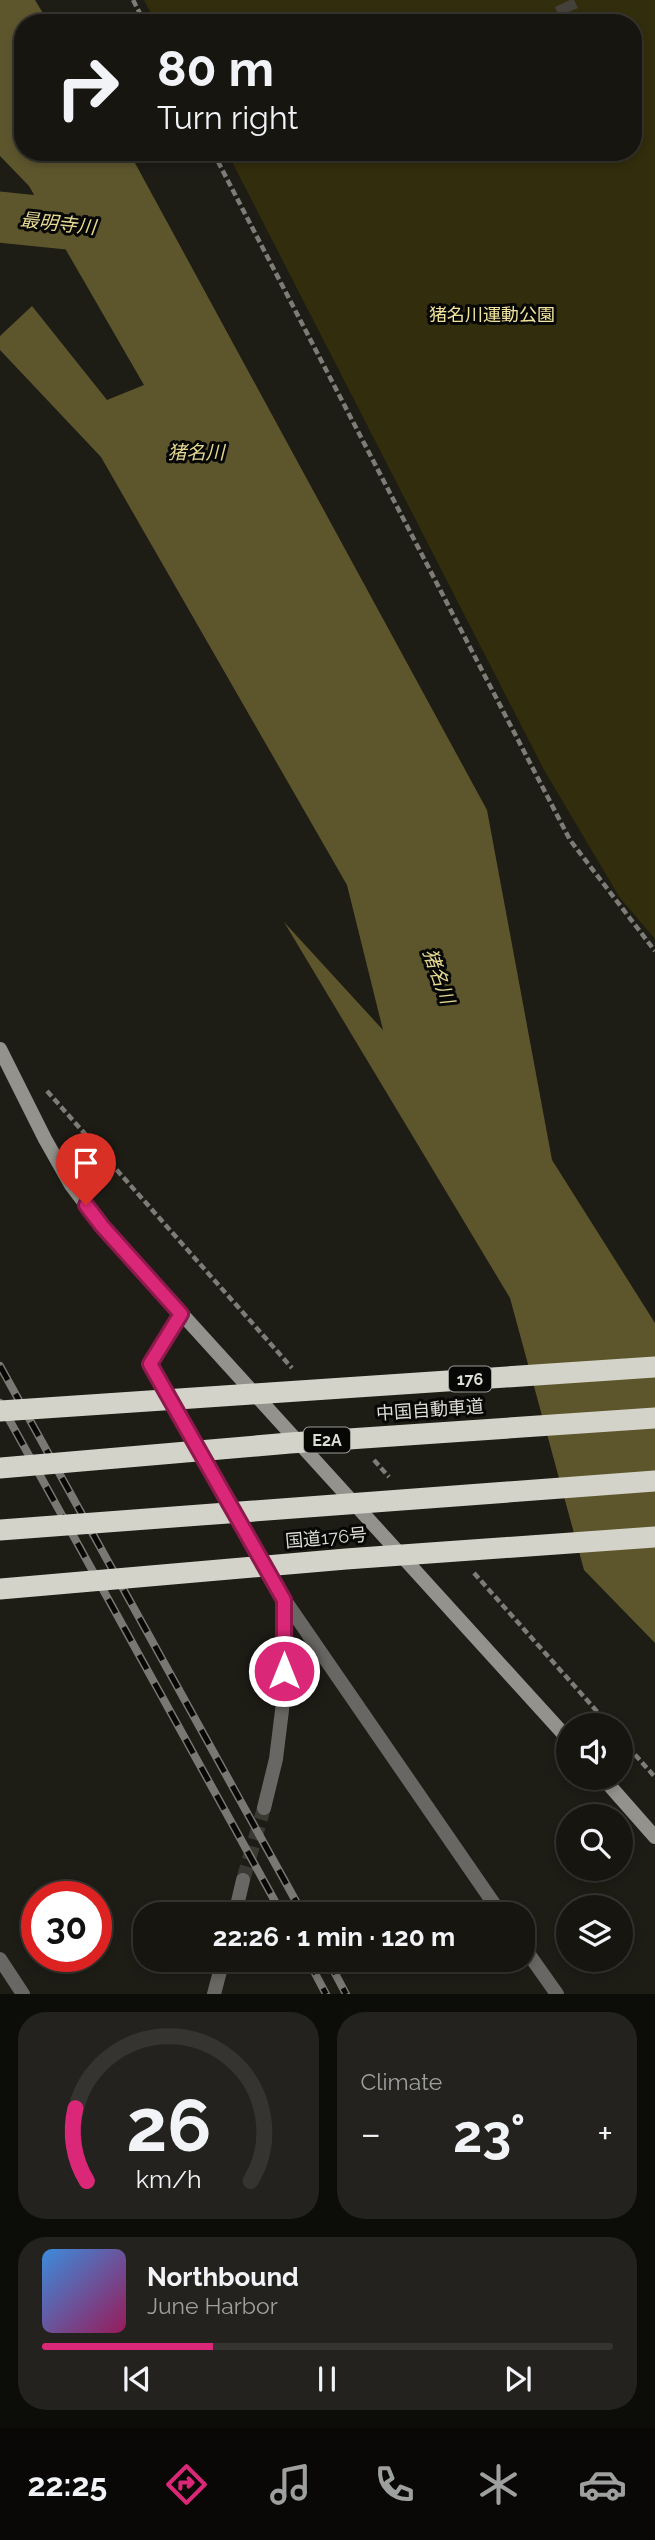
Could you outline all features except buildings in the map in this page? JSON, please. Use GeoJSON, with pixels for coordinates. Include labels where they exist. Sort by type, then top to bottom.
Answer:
{"type":"FeatureCollection","features":[{"type":"Feature","properties":{"kind":"highway","name":"176"},"geometry":{"type":"LineString","coordinates":[[0,1410],[655,1367]]}},
{"type":"Feature","properties":{"kind":"highway","name":"中国自動車道"},"geometry":{"type":"LineString","coordinates":[[0,1468],[277,1444],[655,1418]]}},
{"type":"Feature","properties":{"kind":"highway"},"geometry":{"type":"LineString","coordinates":[[0,1530],[655,1481]]}},
{"type":"Feature","properties":{"kind":"highway","name":"国道176号"},"geometry":{"type":"LineString","coordinates":[[0,1589],[655,1536]]}},
{"type":"Feature","properties":{"kind":"street"},"geometry":{"type":"LineString","coordinates":[[0,1049],[71,1185],[102,1226],[556,1726]]}},
{"type":"Feature","properties":{"kind":"street"},"geometry":{"type":"LineString","coordinates":[[181,1314],[150,1364],[284,1600],[493,1902]]}},
{"type":"Feature","properties":{"kind":"street"},"geometry":{"type":"LineString","coordinates":[[264,1808],[276,1759],[284,1694],[284,1600]]}},
{"type":"Feature","properties":{"kind":"street"},"geometry":{"type":"LineString","coordinates":[[614,1790],[655,1837]]}},
{"type":"Feature","properties":{"kind":"street"},"geometry":{"type":"LineString","coordinates":[[238,1902],[243,1880]]}},
{"type":"Feature","properties":{"kind":"street"},"geometry":{"type":"LineString","coordinates":[[0,1959],[23,1994]]}},
{"type":"Feature","properties":{"kind":"street"},"geometry":{"type":"LineString","coordinates":[[535,1963],[557,1994]]}},
{"type":"Feature","properties":{"kind":"street"},"geometry":{"type":"LineString","coordinates":[[214,1994],[220,1972]]}},
{"type":"Feature","properties":{"kind":"path"},"geometry":{"type":"LineString","coordinates":[[218,161],[570,840],[655,951]]}},
{"type":"Feature","properties":{"kind":"path"},"geometry":{"type":"LineString","coordinates":[[633,1752],[655,1777]]}},
{"type":"Feature","properties":{"kind":"green space","name":"猪名川運動公園"},"geometry":{"type":"Polygon","coordinates":[[[144,0],[655,0],[655,939],[620,898],[544,770],[232,161],[642,161],[642,14],[151,14],[144,0]]]}},
{"type":"Feature","properties":{"kind":"water","name":"猪名川"},"geometry":{"type":"Polygon","coordinates":[[[0,0],[35,0],[44,14],[14,14],[14,161],[134,161],[487,810],[552,1160],[655,1323],[655,1643],[584,1570],[510,1298],[284,922],[383,1030],[347,885],[101,457],[0,350],[0,336],[32,306],[107,400],[144,385],[29,186],[0,156],[0,0]]]}},
{"type":"Feature","properties":{"kind":"waterway","name":"最明寺川"},"geometry":{"type":"LineString","coordinates":[[0,217],[116,229]]}},
{"type":"Feature","properties":{"kind":"tunnel"},"geometry":{"type":"LineString","coordinates":[[243,1880],[264,1808]]}},
{"type":"Feature","properties":{"kind":"railway"},"geometry":{"type":"LineString","coordinates":[[0,1366],[296,1902]]}},
{"type":"Feature","properties":{"kind":"railway"},"geometry":{"type":"LineString","coordinates":[[0,1403],[275,1902]]}},
{"type":"Feature","properties":{"kind":"railway"},"geometry":{"type":"LineString","coordinates":[[314,1972],[326,1994]]}},
{"type":"Feature","properties":{"kind":"railway"},"geometry":{"type":"LineString","coordinates":[[334,1972],[346,1994]]}},
{"type":"Feature","properties":{"kind":"route"},"geometry":{"type":"LineString","coordinates":[[86,1205],[181,1314],[150,1364],[284,1600],[284,1671]]}}]}
